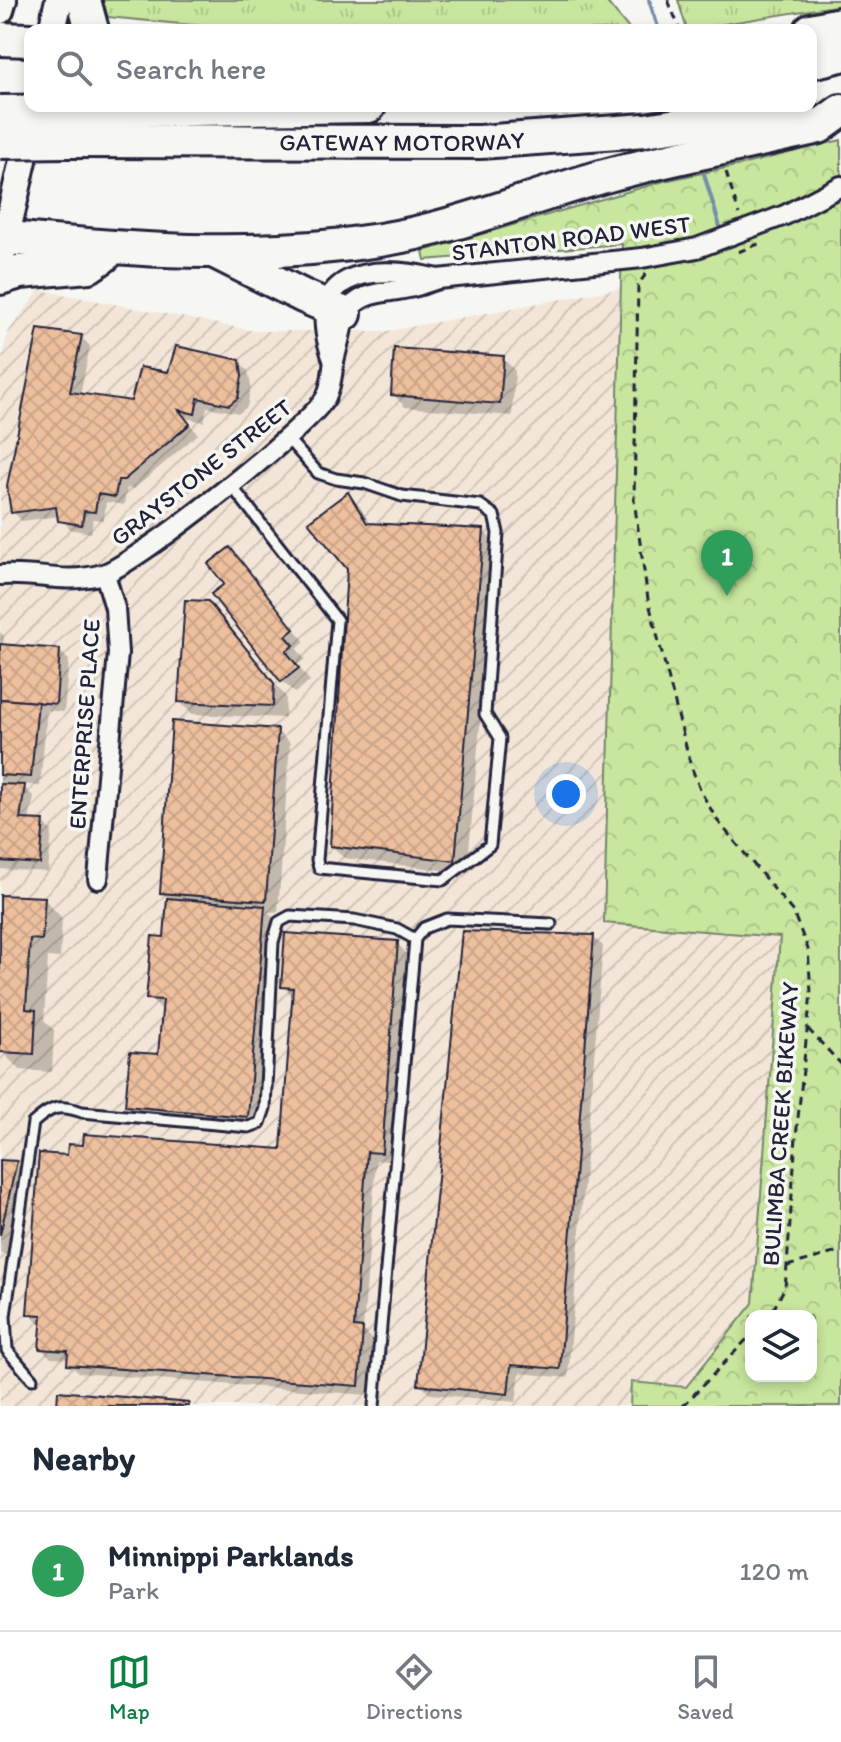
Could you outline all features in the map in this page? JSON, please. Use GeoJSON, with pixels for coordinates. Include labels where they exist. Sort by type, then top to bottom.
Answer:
{"type":"FeatureCollection","features":[{"type":"Feature","properties":{"kind":"highway"},"geometry":{"type":"LineString","coordinates":[[84,0],[90,24]]}},
{"type":"Feature","properties":{"kind":"highway"},"geometry":{"type":"LineString","coordinates":[[817,29],[841,24]]}},
{"type":"Feature","properties":{"kind":"highway"},"geometry":{"type":"LineString","coordinates":[[0,39],[24,40]]}},
{"type":"Feature","properties":{"kind":"highway"},"geometry":{"type":"LineString","coordinates":[[817,61],[841,55]]}},
{"type":"Feature","properties":{"kind":"highway"},"geometry":{"type":"LineString","coordinates":[[817,103],[841,101]]}},
{"type":"Feature","properties":{"kind":"highway"},"geometry":{"type":"LineString","coordinates":[[2,246],[217,253],[339,245],[444,227],[626,170],[819,127],[841,111]]}},
{"type":"Feature","properties":{"kind":"highway","name":"GATEWAY MOTORWAY"},"geometry":{"type":"LineString","coordinates":[[0,112],[69,126],[480,142],[645,130],[761,112]]}},
{"type":"Feature","properties":{"kind":"highway","name":"GATEWAY MOTORWAY"},"geometry":{"type":"LineString","coordinates":[[0,142],[69,126],[279,112]]}},
{"type":"Feature","properties":{"kind":"highway"},"geometry":{"type":"LineString","coordinates":[[0,278],[20,272],[89,266],[114,249]]}},
{"type":"Feature","properties":{"kind":"highway"},"geometry":{"type":"LineString","coordinates":[[217,253],[335,310]]}},
{"type":"Feature","properties":{"kind":"main road"},"geometry":{"type":"LineString","coordinates":[[0,10],[3,0]]}},
{"type":"Feature","properties":{"kind":"main road"},"geometry":{"type":"LineString","coordinates":[[53,24],[59,0]]}},
{"type":"Feature","properties":{"kind":"main road"},"geometry":{"type":"LineString","coordinates":[[2,246],[34,112]]}},
{"type":"Feature","properties":{"kind":"street","name":"STANTON ROAD WEST"},"geometry":{"type":"LineString","coordinates":[[335,310],[335,288],[359,276],[410,272],[438,279],[642,258],[748,239],[785,215],[841,186]]}},
{"type":"Feature","properties":{"kind":"street","name":"GRAYSTONE STREET"},"geometry":{"type":"LineString","coordinates":[[5,571],[60,580],[105,574],[131,561],[230,484],[287,438],[326,397],[334,362],[325,339],[335,310]]}},
{"type":"Feature","properties":{"kind":"street","name":"ENTERPRISE PLACE"},"geometry":{"type":"LineString","coordinates":[[98,879],[118,653],[115,608],[105,574]]}},
{"type":"Feature","properties":{"kind":"lane"},"geometry":{"type":"LineString","coordinates":[[230,484],[337,620],[317,860],[319,868],[443,880],[490,845],[500,738],[485,714],[498,533],[494,515],[480,505],[402,496],[364,483],[318,473],[287,438]]}},
{"type":"Feature","properties":{"kind":"lane"},"geometry":{"type":"LineString","coordinates":[[32,1379],[7,1350],[5,1316],[33,1123],[49,1109],[67,1107],[82,1112],[234,1126],[249,1127],[260,1123],[265,1108],[273,942],[279,922],[290,916],[354,920],[397,929],[415,939]]}},
{"type":"Feature","properties":{"kind":"lane"},"geometry":{"type":"LineString","coordinates":[[374,1406],[415,939],[424,928],[447,919],[551,924]]}},
{"type":"Feature","properties":{"kind":"path"},"geometry":{"type":"LineString","coordinates":[[668,0],[678,24]]}},
{"type":"Feature","properties":{"kind":"path"},"geometry":{"type":"LineString","coordinates":[[723,165],[748,239]]}},
{"type":"Feature","properties":{"kind":"path"},"geometry":{"type":"LineString","coordinates":[[728,255],[748,239],[764,241]]}},
{"type":"Feature","properties":{"kind":"path","name":"BULIMBA CREEK BIKEWAY"},"geometry":{"type":"LineString","coordinates":[[648,272],[638,285],[634,500],[648,599],[691,766],[701,792],[717,820],[793,912],[808,949],[811,993],[785,1287],[773,1310]]}},
{"type":"Feature","properties":{"kind":"path"},"geometry":{"type":"LineString","coordinates":[[808,1029],[841,1064]]}},
{"type":"Feature","properties":{"kind":"path"},"geometry":{"type":"LineString","coordinates":[[787,1266],[841,1251]]}},
{"type":"Feature","properties":{"kind":"path"},"geometry":{"type":"LineString","coordinates":[[683,1406],[745,1341]]}},
{"type":"Feature","properties":{"kind":"shaded area"},"geometry":{"type":"Polygon","coordinates":[[[622,288],[604,923],[780,936],[753,1303],[686,1387],[632,1382],[630,1406],[0,1406],[0,1259],[3,1246],[0,1245],[0,367],[8,332],[40,290],[255,331],[388,331],[622,288]]]}},
{"type":"Feature","properties":{"kind":"green space"},"geometry":{"type":"Polygon","coordinates":[[[102,0],[605,0],[625,24],[181,24],[108,17],[102,0]]]}},
{"type":"Feature","properties":{"kind":"green space"},"geometry":{"type":"Polygon","coordinates":[[[678,0],[841,0],[841,5],[724,24],[685,24],[678,0]]]}},
{"type":"Feature","properties":{"kind":"green space"},"geometry":{"type":"Polygon","coordinates":[[[841,140],[841,1406],[630,1406],[631,1382],[686,1387],[745,1313],[745,1382],[817,1382],[817,1310],[747,1310],[753,1303],[780,937],[604,923],[622,244],[425,260],[423,251],[664,181],[841,140]]]}},
{"type":"Feature","properties":{"kind":"building"},"geometry":{"type":"Polygon","coordinates":[[[38,329],[82,335],[70,392],[131,401],[140,367],[168,372],[176,346],[240,360],[242,376],[238,398],[229,405],[198,398],[195,414],[179,410],[190,424],[124,480],[118,480],[115,497],[98,494],[95,512],[84,511],[82,525],[58,521],[56,507],[11,513],[7,486],[38,329]]]}},
{"type":"Feature","properties":{"kind":"building"},"geometry":{"type":"Polygon","coordinates":[[[394,348],[504,356],[500,404],[391,395],[394,348]]]}},
{"type":"Feature","properties":{"kind":"building"},"geometry":{"type":"Polygon","coordinates":[[[348,492],[367,523],[484,529],[455,861],[330,846],[347,569],[308,522],[348,492]]]}},
{"type":"Feature","properties":{"kind":"building"},"geometry":{"type":"Polygon","coordinates":[[[230,547],[294,629],[286,636],[294,645],[286,651],[299,668],[281,682],[211,594],[224,584],[208,564],[230,547]]]}},
{"type":"Feature","properties":{"kind":"building"},"geometry":{"type":"Polygon","coordinates":[[[185,600],[208,601],[274,683],[273,706],[178,702],[185,600]]]}},
{"type":"Feature","properties":{"kind":"building"},"geometry":{"type":"Polygon","coordinates":[[[0,644],[60,649],[56,704],[0,699],[0,644]]]}},
{"type":"Feature","properties":{"kind":"building"},"geometry":{"type":"Polygon","coordinates":[[[0,699],[38,702],[31,777],[0,775],[0,699]]]}},
{"type":"Feature","properties":{"kind":"building"},"geometry":{"type":"Polygon","coordinates":[[[172,721],[278,729],[266,901],[160,893],[172,721]]]}},
{"type":"Feature","properties":{"kind":"building"},"geometry":{"type":"Polygon","coordinates":[[[0,784],[25,785],[20,819],[44,820],[40,864],[0,861],[0,784]]]}},
{"type":"Feature","properties":{"kind":"building"},"geometry":{"type":"Polygon","coordinates":[[[0,895],[45,897],[42,940],[30,939],[26,1009],[36,1010],[34,1054],[0,1052],[0,895]]]}},
{"type":"Feature","properties":{"kind":"building"},"geometry":{"type":"Polygon","coordinates":[[[167,898],[265,906],[248,1117],[125,1106],[130,1052],[158,1054],[163,1000],[146,999],[152,936],[164,937],[167,898]]]}},
{"type":"Feature","properties":{"kind":"building"},"geometry":{"type":"Polygon","coordinates":[[[462,931],[594,935],[560,1369],[511,1365],[508,1394],[418,1385],[462,931]]]}},
{"type":"Feature","properties":{"kind":"building"},"geometry":{"type":"Polygon","coordinates":[[[285,933],[398,941],[382,1153],[367,1152],[354,1327],[363,1328],[359,1386],[67,1365],[68,1351],[39,1349],[42,1315],[27,1314],[39,1153],[67,1155],[68,1144],[83,1145],[84,1134],[281,1149],[293,988],[281,987],[285,933]]]}},
{"type":"Feature","properties":{"kind":"building"},"geometry":{"type":"Polygon","coordinates":[[[0,1160],[17,1161],[0,1235],[0,1160]]]}},
{"type":"Feature","properties":{"kind":"building"},"geometry":{"type":"Polygon","coordinates":[[[58,1391],[189,1403],[189,1406],[57,1406],[58,1391]]]}},
{"type":"Feature","properties":{"kind":"waterway"},"geometry":{"type":"LineString","coordinates":[[649,0],[657,24]]}},
{"type":"Feature","properties":{"kind":"waterway"},"geometry":{"type":"LineString","coordinates":[[704,174],[720,227]]}},
{"type":"Feature","properties":{"kind":"place","name":"Minnippi Parklands"},"geometry":{"type":"Point","coordinates":[727,596]}}]}
